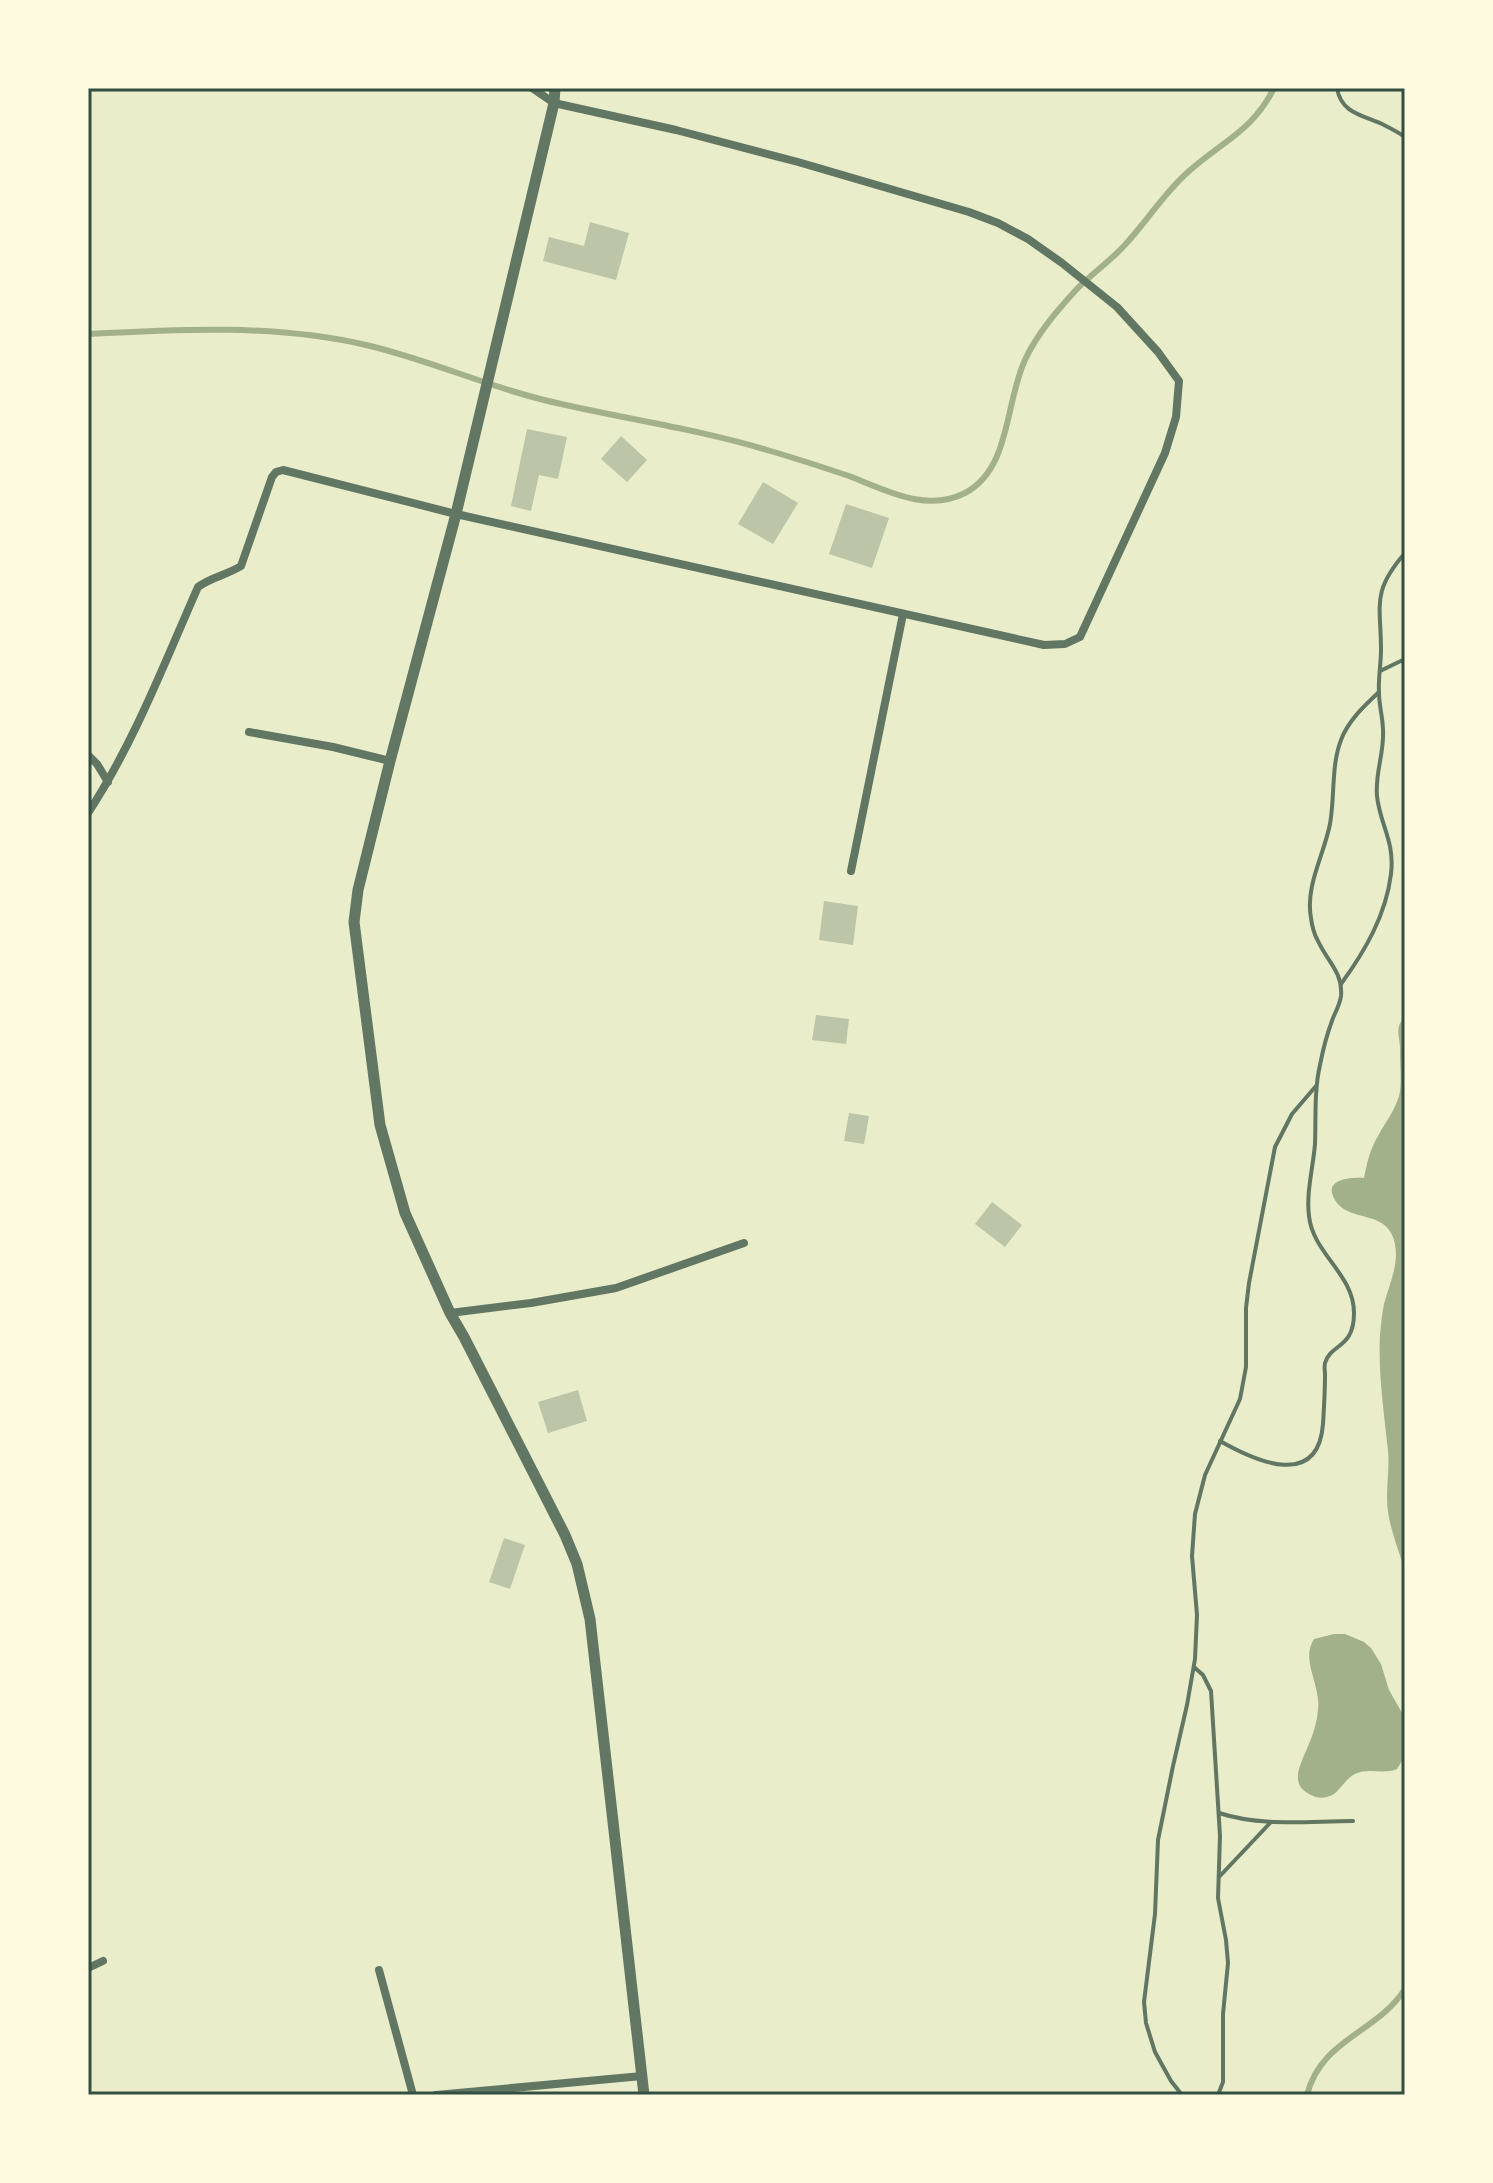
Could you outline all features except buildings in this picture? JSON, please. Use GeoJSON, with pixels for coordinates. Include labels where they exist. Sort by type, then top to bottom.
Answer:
{"type":"FeatureCollection","features":[{"type":"Feature","properties":{"kind":"street"},"geometry":{"type":"LineString","coordinates":[[88,813],[108,782],[145,707],[198,587],[241,566],[272,477],[283,470],[456,514],[1044,645],[1065,644],[1080,637],[1165,453],[1176,417],[1179,381],[1158,352],[1117,307],[1028,239],[969,212],[798,162],[676,130],[554,103],[532,88]]}},
{"type":"Feature","properties":{"kind":"street"},"geometry":{"type":"LineString","coordinates":[[555,88],[496,349],[358,890],[354,922],[380,1125],[405,1213],[450,1313],[565,1535],[585,1591],[644,2095]]}},
{"type":"Feature","properties":{"kind":"street"},"geometry":{"type":"LineString","coordinates":[[851,871],[903,614]]}},
{"type":"Feature","properties":{"kind":"street"},"geometry":{"type":"LineString","coordinates":[[249,732],[390,761]]}},
{"type":"Feature","properties":{"kind":"street"},"geometry":{"type":"LineString","coordinates":[[88,755],[108,782]]}},
{"type":"Feature","properties":{"kind":"street"},"geometry":{"type":"LineString","coordinates":[[450,1313],[616,1288],[744,1243]]}},
{"type":"Feature","properties":{"kind":"street"},"geometry":{"type":"LineString","coordinates":[[88,1968],[103,1961]]}},
{"type":"Feature","properties":{"kind":"street"},"geometry":{"type":"LineString","coordinates":[[379,1970],[413,2095]]}},
{"type":"Feature","properties":{"kind":"street"},"geometry":{"type":"LineString","coordinates":[[436,2095],[642,2076]]}},
{"type":"Feature","properties":{"kind":"lane"},"geometry":{"type":"LineString","coordinates":[[1337,88],[1341,101],[1354,113],[1405,137]]}},
{"type":"Feature","properties":{"kind":"lane"},"geometry":{"type":"LineString","coordinates":[[1220,1441],[1247,1455],[1276,1463],[1300,1464],[1314,1455],[1323,1427],[1325,1364],[1332,1353],[1345,1343],[1353,1326],[1353,1301],[1349,1289],[1317,1243],[1308,1203],[1315,1146],[1316,1086],[1324,1046],[1338,1006],[1341,984],[1368,942],[1390,884],[1391,847],[1377,789],[1383,735],[1379,692],[1379,608],[1390,573],[1405,553]]}},
{"type":"Feature","properties":{"kind":"lane"},"geometry":{"type":"LineString","coordinates":[[1380,671],[1405,659]]}},
{"type":"Feature","properties":{"kind":"lane"},"geometry":{"type":"LineString","coordinates":[[1341,984],[1333,963],[1318,942],[1310,913],[1310,898],[1330,821],[1341,738],[1348,725],[1379,692]]}},
{"type":"Feature","properties":{"kind":"lane"},"geometry":{"type":"LineString","coordinates":[[1182,2095],[1155,2052],[1146,2023],[1144,2002],[1155,1914],[1158,1840],[1194,1667],[1197,1615],[1192,1535],[1208,1466],[1234,1415],[1244,1383],[1249,1283],[1275,1147],[1292,1114],[1316,1086]]}},
{"type":"Feature","properties":{"kind":"lane"},"geometry":{"type":"LineString","coordinates":[[1194,1667],[1203,1675],[1211,1691],[1219,1813],[1218,1898],[1228,1952],[1223,2014],[1223,2082],[1218,2095]]}},
{"type":"Feature","properties":{"kind":"lane"},"geometry":{"type":"LineString","coordinates":[[1219,1813],[1271,1822],[1353,1821]]}},
{"type":"Feature","properties":{"kind":"lane"},"geometry":{"type":"LineString","coordinates":[[1218,1879],[1271,1822]]}},
{"type":"Feature","properties":{"kind":"shaded area"},"geometry":{"type":"Polygon","coordinates":[[[1405,1017],[1405,1571],[1388,1512],[1388,1459],[1380,1364],[1384,1304],[1395,1267],[1393,1236],[1383,1224],[1339,1206],[1332,1188],[1340,1181],[1364,1178],[1373,1146],[1397,1101],[1401,1081],[1398,1029],[1405,1017]]]}},
{"type":"Feature","properties":{"kind":"shaded area"},"geometry":{"type":"Polygon","coordinates":[[[1345,1634],[1364,1642],[1381,1664],[1389,1690],[1405,1718],[1405,1756],[1397,1769],[1360,1772],[1331,1795],[1320,1798],[1303,1789],[1299,1784],[1298,1772],[1318,1710],[1310,1647],[1314,1639],[1345,1634]]]}},
{"type":"Feature","properties":{"kind":"waterway"},"geometry":{"type":"LineString","coordinates":[[88,334],[228,330],[332,338],[389,351],[544,400],[739,442],[829,469],[906,497],[936,501],[950,499],[980,482],[991,468],[1005,433],[1025,360],[1054,315],[1081,285],[1123,247],[1179,181],[1246,126],[1266,103],[1274,88]]}},
{"type":"Feature","properties":{"kind":"waterway"},"geometry":{"type":"LineString","coordinates":[[1307,2095],[1324,2061],[1380,2016],[1405,1989]]}}]}
